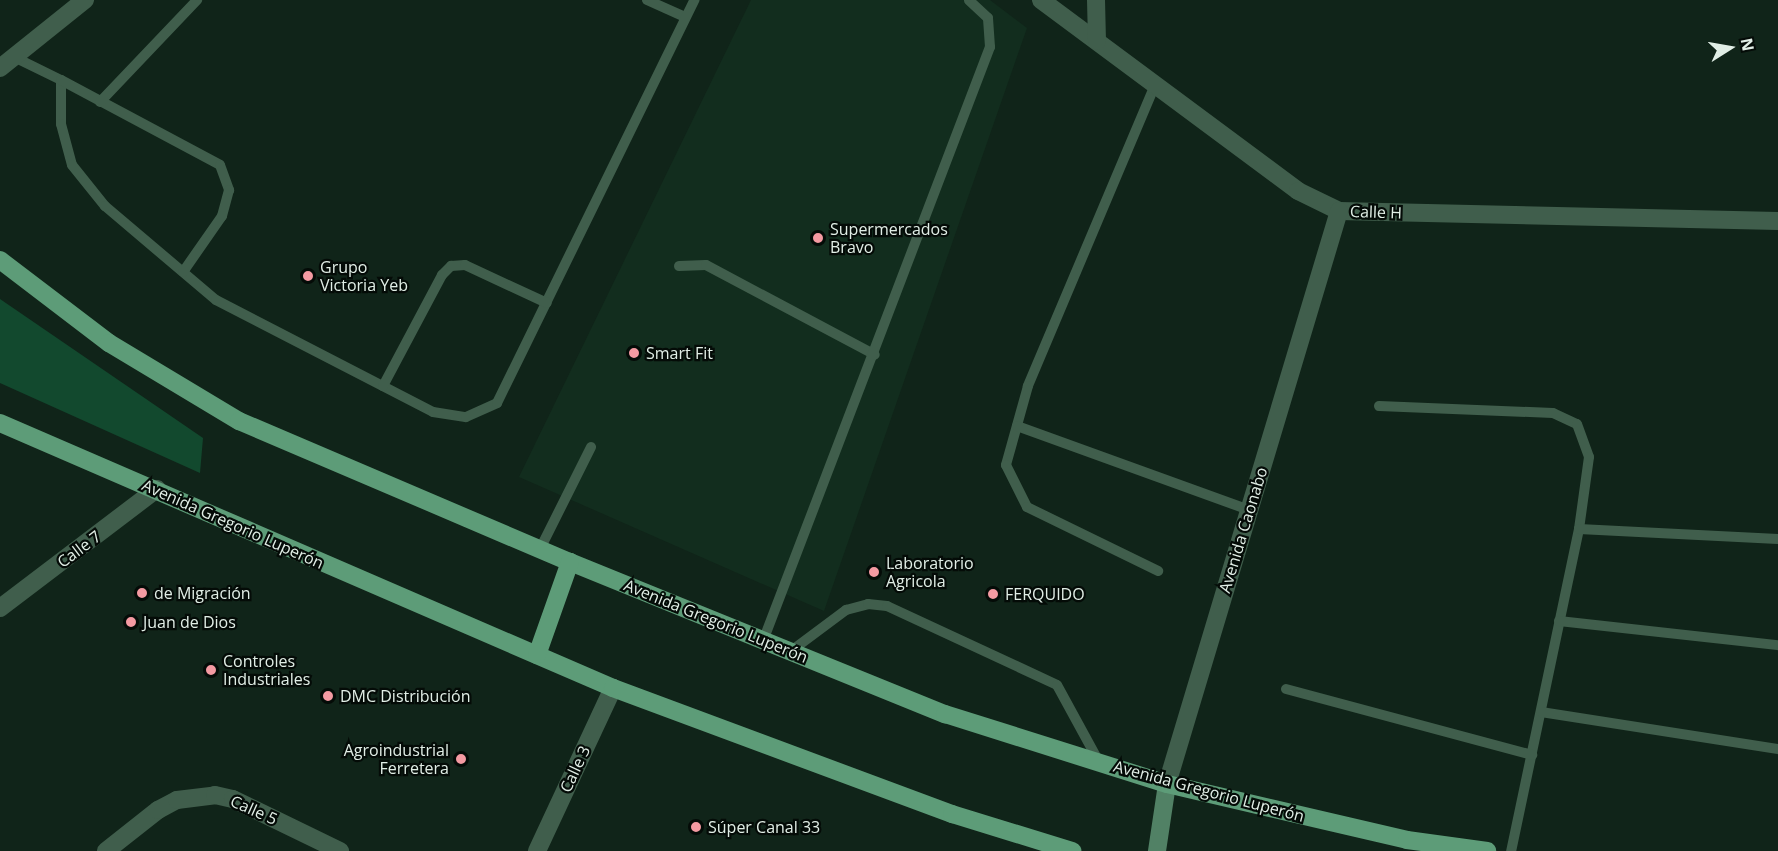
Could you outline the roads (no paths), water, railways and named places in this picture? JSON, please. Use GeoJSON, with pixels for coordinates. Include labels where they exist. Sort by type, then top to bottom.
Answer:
{"type":"FeatureCollection","features":[{"type":"Feature","properties":{"kind":"main road","name":"Avenida Gregorio Luperón"},"geometry":{"type":"LineString","coordinates":[[0,260],[109,343],[239,421],[570,562],[945,714],[1167,784],[1407,840],[1487,851]]}},
{"type":"Feature","properties":{"kind":"main road","name":"Avenida Gregorio Luperón"},"geometry":{"type":"LineString","coordinates":[[0,423],[613,688],[952,814],[1072,851]]}},
{"type":"Feature","properties":{"kind":"main road"},"geometry":{"type":"LineString","coordinates":[[537,655],[570,562]]}},
{"type":"Feature","properties":{"kind":"street"},"geometry":{"type":"LineString","coordinates":[[7,62],[86,0]]}},
{"type":"Feature","properties":{"kind":"street","name":"Calle H"},"geometry":{"type":"LineString","coordinates":[[1041,0],[1298,191],[1339,211],[1778,221]]}},
{"type":"Feature","properties":{"kind":"street"},"geometry":{"type":"LineString","coordinates":[[1095,0],[1097,40]]}},
{"type":"Feature","properties":{"kind":"street","name":"Avenida Caonabo"},"geometry":{"type":"LineString","coordinates":[[1157,851],[1167,784],[1339,211]]}},
{"type":"Feature","properties":{"kind":"street","name":"Calle 7"},"geometry":{"type":"LineString","coordinates":[[0,608],[157,489]]}},
{"type":"Feature","properties":{"kind":"street","name":"Calle 3"},"geometry":{"type":"LineString","coordinates":[[537,851],[613,688]]}},
{"type":"Feature","properties":{"kind":"street","name":"Calle 5"},"geometry":{"type":"LineString","coordinates":[[106,851],[158,810],[177,800],[215,795],[233,799],[340,851]]}},
{"type":"Feature","properties":{"kind":"lane"},"geometry":{"type":"LineString","coordinates":[[100,102],[196,0]]}},
{"type":"Feature","properties":{"kind":"lane"},"geometry":{"type":"LineString","coordinates":[[647,0],[685,17]]}},
{"type":"Feature","properties":{"kind":"lane"},"geometry":{"type":"LineString","coordinates":[[61,81],[61,124],[72,165],[105,206],[216,300],[382,386],[449,417],[483,412],[497,403],[694,0]]}},
{"type":"Feature","properties":{"kind":"lane"},"geometry":{"type":"LineString","coordinates":[[764,640],[875,355],[990,48],[988,18],[969,0]]}},
{"type":"Feature","properties":{"kind":"lane"},"geometry":{"type":"LineString","coordinates":[[7,62],[61,81],[220,165],[229,190],[222,216],[183,272]]}},
{"type":"Feature","properties":{"kind":"lane"},"geometry":{"type":"LineString","coordinates":[[1155,84],[1028,386],[1006,465],[1026,507],[1158,571]]}},
{"type":"Feature","properties":{"kind":"lane"},"geometry":{"type":"LineString","coordinates":[[382,386],[442,275],[451,266],[465,265],[547,303]]}},
{"type":"Feature","properties":{"kind":"lane"},"geometry":{"type":"LineString","coordinates":[[679,266],[706,265],[875,355]]}},
{"type":"Feature","properties":{"kind":"lane"},"geometry":{"type":"LineString","coordinates":[[1379,405],[1554,412],[1577,424],[1589,457],[1579,529],[1511,851]]}},
{"type":"Feature","properties":{"kind":"lane"},"geometry":{"type":"LineString","coordinates":[[1017,426],[1249,510]]}},
{"type":"Feature","properties":{"kind":"lane"},"geometry":{"type":"LineString","coordinates":[[540,549],[591,447]]}},
{"type":"Feature","properties":{"kind":"lane"},"geometry":{"type":"LineString","coordinates":[[1579,529],[1778,539]]}},
{"type":"Feature","properties":{"kind":"lane"},"geometry":{"type":"LineString","coordinates":[[791,651],[846,610],[868,604],[887,606],[1057,685],[1100,763]]}},
{"type":"Feature","properties":{"kind":"lane"},"geometry":{"type":"LineString","coordinates":[[1559,621],[1778,645]]}},
{"type":"Feature","properties":{"kind":"lane"},"geometry":{"type":"LineString","coordinates":[[1286,689],[1532,755]]}},
{"type":"Feature","properties":{"kind":"lane"},"geometry":{"type":"LineString","coordinates":[[1541,712],[1778,749]]}},
{"type":"Feature","properties":{"kind":"place","name":"Supermercados Bravo"},"geometry":{"type":"Point","coordinates":[818,238]}},
{"type":"Feature","properties":{"kind":"place","name":"Grupo Victoria Yeb"},"geometry":{"type":"Point","coordinates":[308,276]}},
{"type":"Feature","properties":{"kind":"place","name":"Smart Fit"},"geometry":{"type":"Point","coordinates":[634,353]}},
{"type":"Feature","properties":{"kind":"place","name":"Laboratorio Agricola"},"geometry":{"type":"Point","coordinates":[874,572]}},
{"type":"Feature","properties":{"kind":"place","name":"de Migración"},"geometry":{"type":"Point","coordinates":[142,593]}},
{"type":"Feature","properties":{"kind":"place","name":"FERQUIDO"},"geometry":{"type":"Point","coordinates":[993,594]}},
{"type":"Feature","properties":{"kind":"place","name":"Juan de Dios"},"geometry":{"type":"Point","coordinates":[131,622]}},
{"type":"Feature","properties":{"kind":"place","name":"Controles Industriales"},"geometry":{"type":"Point","coordinates":[211,670]}},
{"type":"Feature","properties":{"kind":"place","name":"DMC Distribución"},"geometry":{"type":"Point","coordinates":[328,696]}},
{"type":"Feature","properties":{"kind":"place","name":"Agroindustrial Ferretera"},"geometry":{"type":"Point","coordinates":[461,759]}},
{"type":"Feature","properties":{"kind":"place","name":"Súper Canal 33"},"geometry":{"type":"Point","coordinates":[696,827]}}]}
